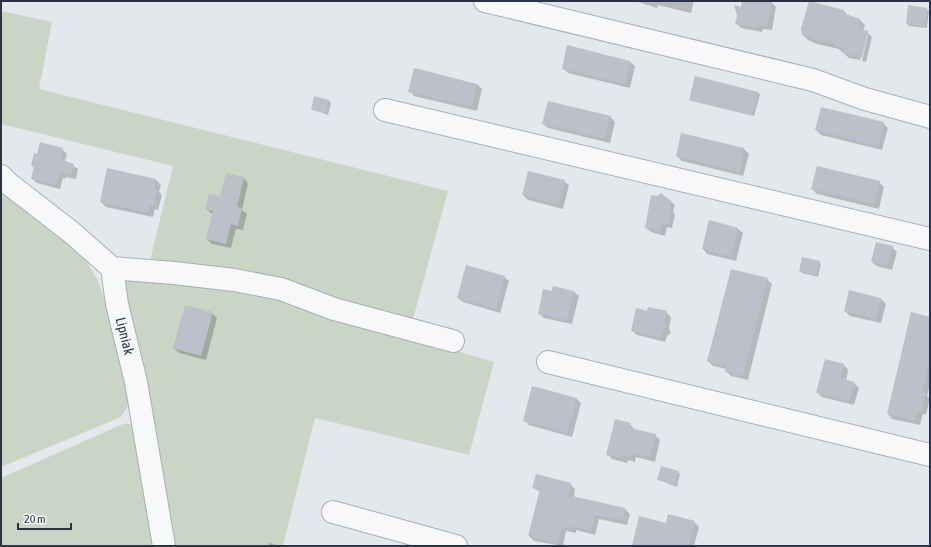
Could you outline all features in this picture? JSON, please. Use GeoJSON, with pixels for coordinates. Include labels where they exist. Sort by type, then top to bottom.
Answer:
{"type":"FeatureCollection","features":[{"type":"Feature","properties":{"kind":"street"},"geometry":{"type":"LineString","coordinates":[[485,1],[813,80],[865,99],[930,117]]}},
{"type":"Feature","properties":{"kind":"street"},"geometry":{"type":"LineString","coordinates":[[384,110],[930,239]]}},
{"type":"Feature","properties":{"kind":"street"},"geometry":{"type":"LineString","coordinates":[[1,176],[9,184],[71,232],[112,268],[197,275],[281,289],[334,309],[453,341]]}},
{"type":"Feature","properties":{"kind":"street","name":"Lipniak"},"geometry":{"type":"LineString","coordinates":[[112,268],[117,304],[136,382],[164,546]]}},
{"type":"Feature","properties":{"kind":"street"},"geometry":{"type":"LineString","coordinates":[[548,362],[930,454]]}},
{"type":"Feature","properties":{"kind":"street"},"geometry":{"type":"LineString","coordinates":[[332,512],[456,546]]}},
{"type":"Feature","properties":{"kind":"green space"},"geometry":{"type":"Polygon","coordinates":[[[1,11],[52,22],[39,89],[448,191],[413,319],[447,329],[443,347],[494,362],[469,455],[315,418],[283,546],[169,546],[112,268],[148,269],[173,166],[1,124],[1,11]]]}},
{"type":"Feature","properties":{"kind":"green space"},"geometry":{"type":"Polygon","coordinates":[[[1,188],[84,257],[97,279],[114,323],[131,401],[121,417],[1,467],[1,188]]]}},
{"type":"Feature","properties":{"kind":"green space"},"geometry":{"type":"Polygon","coordinates":[[[123,424],[130,424],[138,438],[158,546],[1,546],[1,478],[123,424]]]}},
{"type":"Feature","properties":{"kind":"building"},"geometry":{"type":"Polygon","coordinates":[[[742,1],[772,1],[767,26],[758,25],[757,28],[735,24],[737,16],[734,5],[741,7],[742,1]]]}},
{"type":"Feature","properties":{"kind":"building"},"geometry":{"type":"Polygon","coordinates":[[[809,1],[844,10],[843,13],[860,19],[858,29],[868,31],[862,58],[843,53],[844,49],[836,47],[834,44],[811,39],[802,35],[801,29],[809,1]]]}},
{"type":"Feature","properties":{"kind":"building"},"geometry":{"type":"Polygon","coordinates":[[[908,5],[927,8],[925,26],[906,24],[908,5]]]}},
{"type":"Feature","properties":{"kind":"building"},"geometry":{"type":"Polygon","coordinates":[[[567,45],[630,61],[625,84],[562,69],[567,45]]]}},
{"type":"Feature","properties":{"kind":"building"},"geometry":{"type":"Polygon","coordinates":[[[414,68],[477,84],[472,107],[408,92],[414,68]]]}},
{"type":"Feature","properties":{"kind":"building"},"geometry":{"type":"Polygon","coordinates":[[[695,76],[758,92],[752,115],[689,100],[695,76]]]}},
{"type":"Feature","properties":{"kind":"building"},"geometry":{"type":"Polygon","coordinates":[[[314,96],[329,100],[326,113],[311,110],[314,96]]]}},
{"type":"Feature","properties":{"kind":"building"},"geometry":{"type":"Polygon","coordinates":[[[548,101],[611,116],[605,139],[542,124],[548,101]]]}},
{"type":"Feature","properties":{"kind":"building"},"geometry":{"type":"Polygon","coordinates":[[[821,107],[884,122],[878,146],[815,130],[821,107]]]}},
{"type":"Feature","properties":{"kind":"building"},"geometry":{"type":"Polygon","coordinates":[[[681,133],[744,148],[739,172],[676,156],[681,133]]]}},
{"type":"Feature","properties":{"kind":"building"},"geometry":{"type":"Polygon","coordinates":[[[40,142],[63,148],[60,158],[74,164],[71,175],[59,174],[56,185],[31,179],[34,167],[31,166],[34,153],[37,154],[40,142]]]}},
{"type":"Feature","properties":{"kind":"building"},"geometry":{"type":"Polygon","coordinates":[[[817,166],[880,181],[874,204],[811,189],[817,166]]]}},
{"type":"Feature","properties":{"kind":"building"},"geometry":{"type":"Polygon","coordinates":[[[107,168],[156,179],[154,188],[157,189],[154,205],[150,205],[148,213],[100,202],[107,168]]]}},
{"type":"Feature","properties":{"kind":"building"},"geometry":{"type":"Polygon","coordinates":[[[528,171],[565,180],[559,205],[522,195],[528,171]]]}},
{"type":"Feature","properties":{"kind":"building"},"geometry":{"type":"Polygon","coordinates":[[[226,173],[244,177],[237,207],[242,208],[238,226],[231,224],[226,244],[206,239],[213,211],[205,210],[209,194],[220,196],[226,173]]]}},
{"type":"Feature","properties":{"kind":"building"},"geometry":{"type":"Polygon","coordinates":[[[662,193],[665,198],[671,200],[668,224],[662,223],[660,231],[645,228],[651,195],[657,196],[662,193]]]}},
{"type":"Feature","properties":{"kind":"building"},"geometry":{"type":"Polygon","coordinates":[[[709,220],[738,228],[731,257],[702,249],[709,220]]]}},
{"type":"Feature","properties":{"kind":"building"},"geometry":{"type":"Polygon","coordinates":[[[876,242],[893,246],[887,266],[871,262],[876,242]]]}},
{"type":"Feature","properties":{"kind":"building"},"geometry":{"type":"Polygon","coordinates":[[[802,257],[820,261],[816,275],[799,271],[802,257]]]}},
{"type":"Feature","properties":{"kind":"building"},"geometry":{"type":"Polygon","coordinates":[[[466,265],[505,276],[496,309],[457,298],[466,265]]]}},
{"type":"Feature","properties":{"kind":"building"},"geometry":{"type":"Polygon","coordinates":[[[731,269],[768,278],[743,376],[725,372],[726,366],[707,361],[731,269]]]}},
{"type":"Feature","properties":{"kind":"building"},"geometry":{"type":"Polygon","coordinates":[[[553,286],[574,291],[567,320],[538,314],[543,289],[552,291],[553,286]]]}},
{"type":"Feature","properties":{"kind":"building"},"geometry":{"type":"Polygon","coordinates":[[[849,290],[881,298],[876,319],[844,311],[849,290]]]}},
{"type":"Feature","properties":{"kind":"building"},"geometry":{"type":"Polygon","coordinates":[[[185,305],[213,312],[201,356],[173,348],[185,305]]]}},
{"type":"Feature","properties":{"kind":"building"},"geometry":{"type":"Polygon","coordinates":[[[648,307],[667,311],[664,322],[667,327],[662,331],[661,338],[631,331],[636,308],[647,311],[648,307]]]}},
{"type":"Feature","properties":{"kind":"building"},"geometry":{"type":"Polygon","coordinates":[[[911,312],[930,317],[930,357],[922,392],[925,393],[921,411],[918,410],[915,421],[887,414],[911,312]]]}},
{"type":"Feature","properties":{"kind":"building"},"geometry":{"type":"Polygon","coordinates":[[[825,359],[844,364],[841,378],[854,382],[850,401],[816,393],[825,359]]]}},
{"type":"Feature","properties":{"kind":"building"},"geometry":{"type":"Polygon","coordinates":[[[532,386],[577,398],[567,433],[523,421],[532,386]]]}},
{"type":"Feature","properties":{"kind":"building"},"geometry":{"type":"Polygon","coordinates":[[[615,419],[631,423],[630,428],[656,434],[650,457],[631,453],[630,458],[606,455],[615,419]]]}},
{"type":"Feature","properties":{"kind":"building"},"geometry":{"type":"Polygon","coordinates":[[[661,466],[679,471],[675,485],[657,480],[661,466]]]}},
{"type":"Feature","properties":{"kind":"building"},"geometry":{"type":"Polygon","coordinates":[[[536,474],[571,483],[568,495],[625,508],[623,520],[595,515],[591,531],[572,526],[571,529],[562,527],[558,544],[528,536],[540,489],[532,488],[536,474]]]}},
{"type":"Feature","properties":{"kind":"building"},"geometry":{"type":"Polygon","coordinates":[[[668,514],[695,521],[689,546],[632,546],[639,516],[666,523],[668,514]]]}}]}
